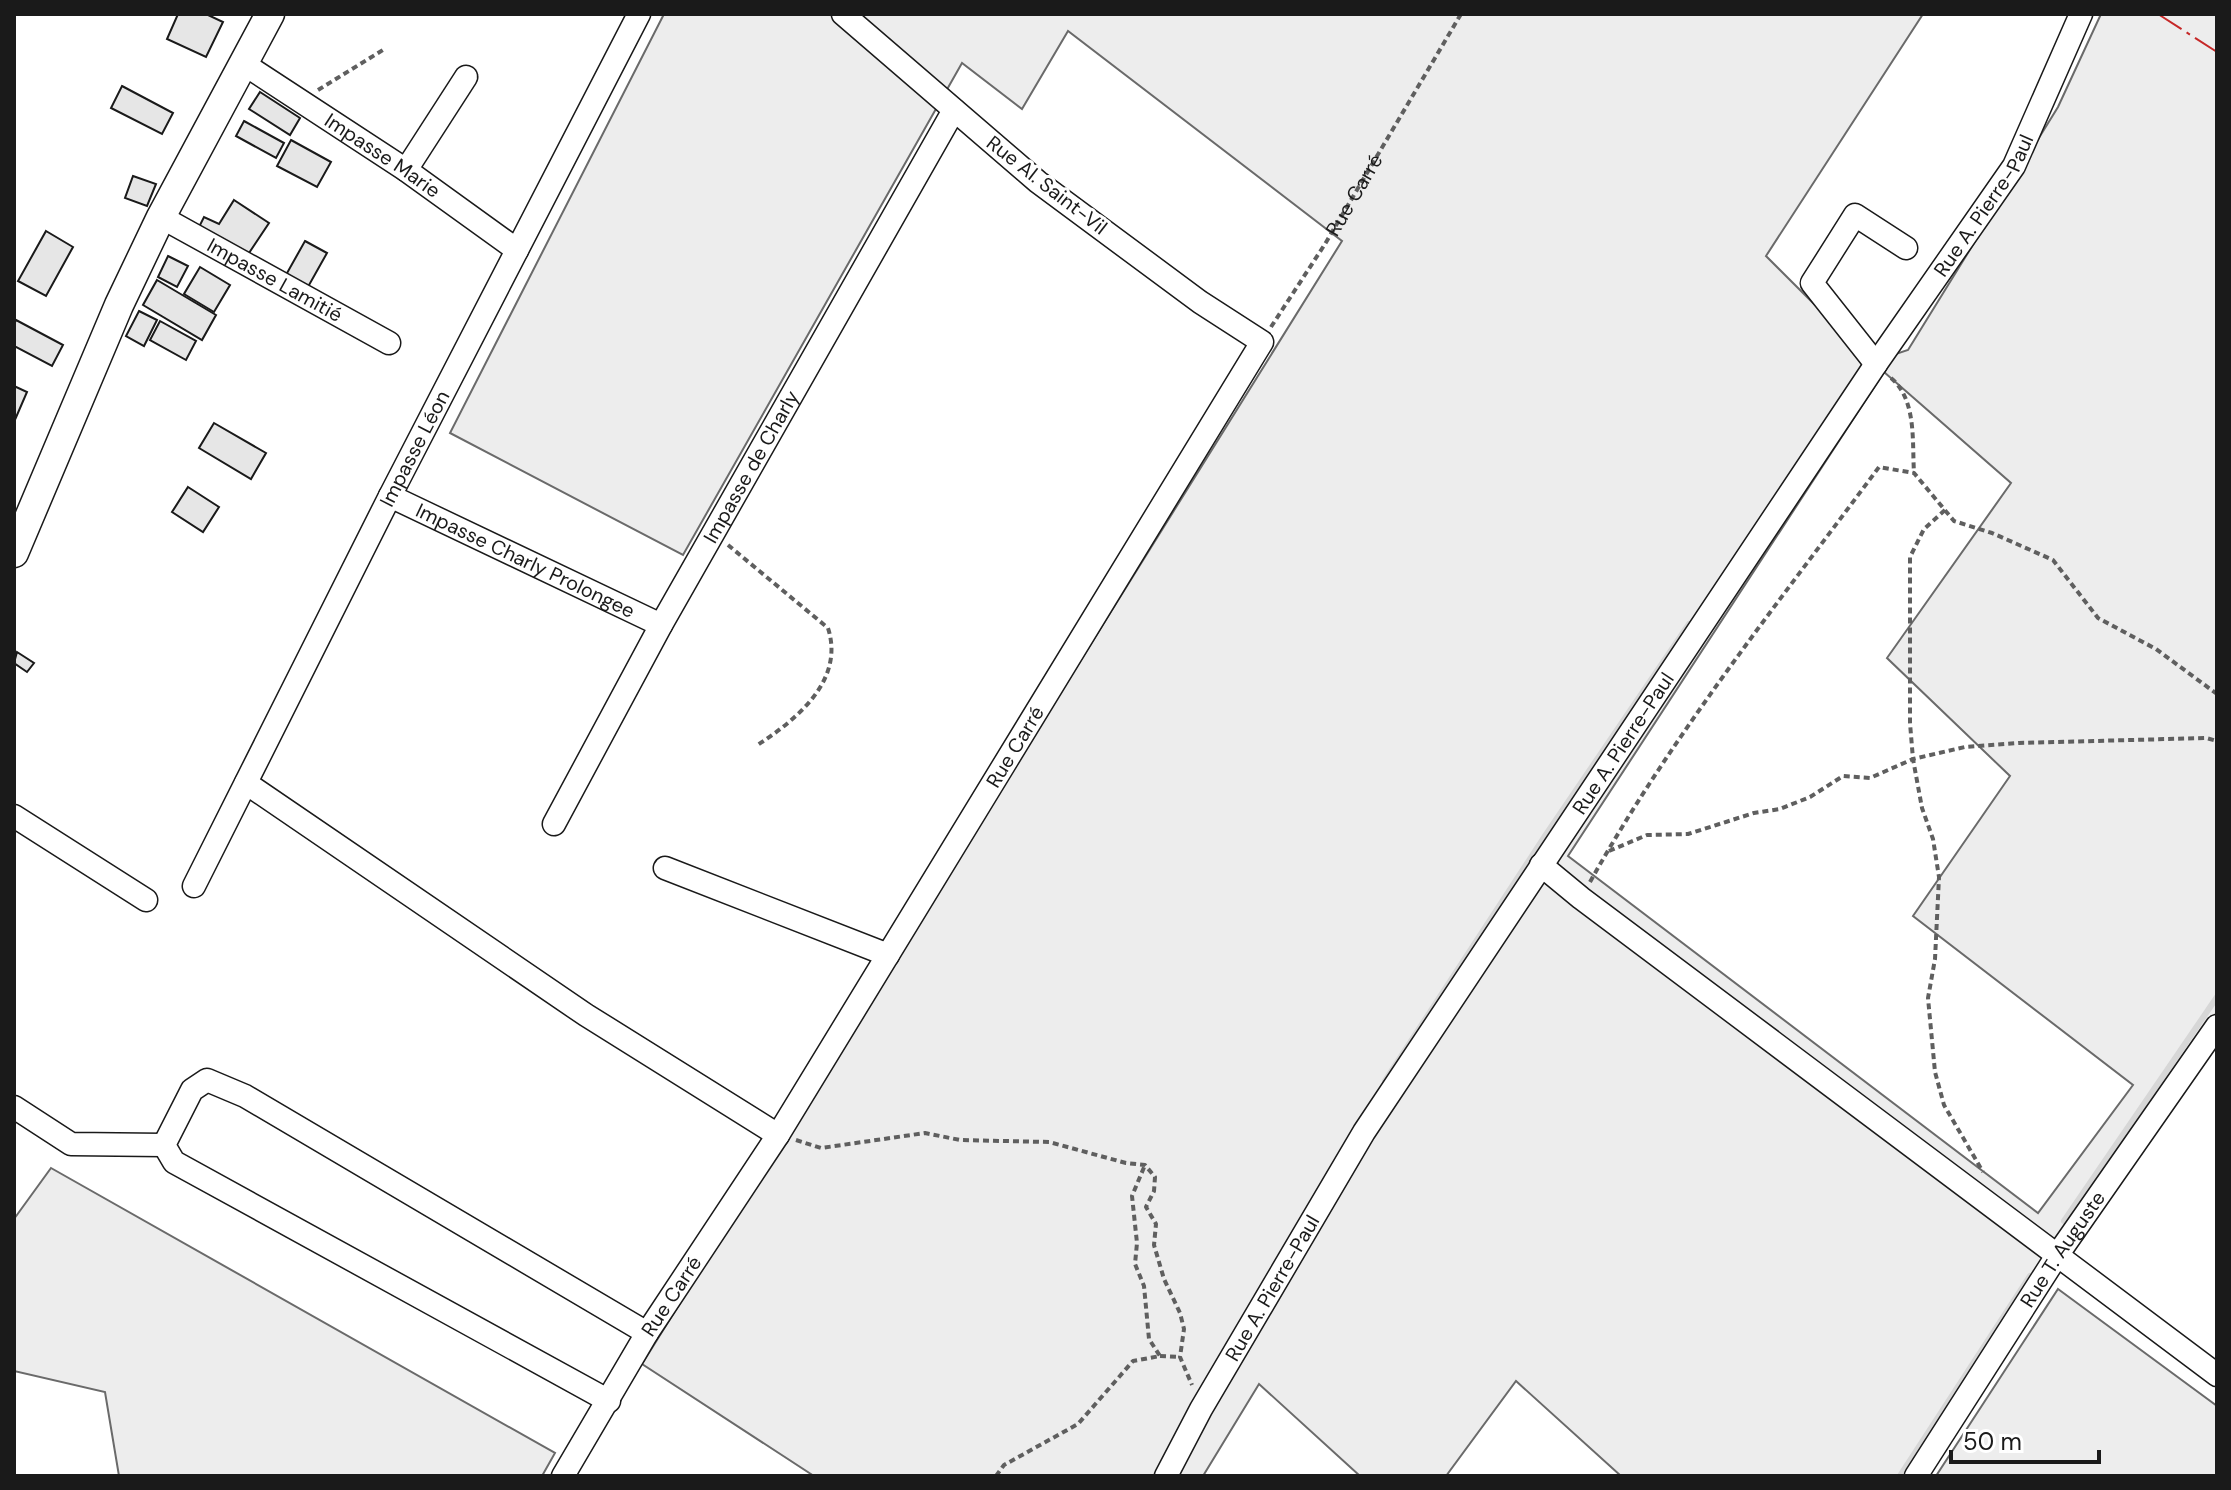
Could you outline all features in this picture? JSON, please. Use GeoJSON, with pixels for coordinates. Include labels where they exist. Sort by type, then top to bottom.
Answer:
{"type":"FeatureCollection","features":[{"type":"Feature","properties":{"kind":"main road"},"geometry":{"type":"LineString","coordinates":[[14,553],[119,305],[161,217],[270,14]]}},
{"type":"Feature","properties":{"kind":"street","name":"Impasse Léon"},"geometry":{"type":"LineString","coordinates":[[194,886],[390,496],[639,14]]}},
{"type":"Feature","properties":{"kind":"street","name":"Rue Al. Saint-Vil"},"geometry":{"type":"LineString","coordinates":[[843,14],[1038,182],[1200,302],[1262,342]]}},
{"type":"Feature","properties":{"kind":"street","name":"Rue A. Pierre-Paul"},"geometry":{"type":"LineString","coordinates":[[1166,1476],[1201,1409],[1364,1132],[1876,364],[2014,166],[2081,14]]}},
{"type":"Feature","properties":{"kind":"street","name":"Impasse Marie"},"geometry":{"type":"LineString","coordinates":[[244,64],[406,170],[517,250]]}},
{"type":"Feature","properties":{"kind":"street"},"geometry":{"type":"LineString","coordinates":[[406,170],[466,77]]}},
{"type":"Feature","properties":{"kind":"street","name":"Impasse de Charly"},"geometry":{"type":"LineString","coordinates":[[554,824],[661,625],[954,110]]}},
{"type":"Feature","properties":{"kind":"street"},"geometry":{"type":"LineString","coordinates":[[1876,364],[1812,283],[1855,215],[1906,248]]}},
{"type":"Feature","properties":{"kind":"street","name":"Impasse Lamitié"},"geometry":{"type":"LineString","coordinates":[[161,217],[389,343]]}},
{"type":"Feature","properties":{"kind":"street","name":"Rue Carré"},"geometry":{"type":"LineString","coordinates":[[563,1476],[647,1333],[778,1135],[1262,342]]}},
{"type":"Feature","properties":{"kind":"street","name":"Impasse Charly Prolongee"},"geometry":{"type":"LineString","coordinates":[[390,496],[661,625]]}},
{"type":"Feature","properties":{"kind":"street"},"geometry":{"type":"LineString","coordinates":[[246,783],[586,1015],[778,1135]]}},
{"type":"Feature","properties":{"kind":"street"},"geometry":{"type":"LineString","coordinates":[[14,816],[146,900]]}},
{"type":"Feature","properties":{"kind":"street"},"geometry":{"type":"LineString","coordinates":[[1541,865],[2217,1375]]}},
{"type":"Feature","properties":{"kind":"street"},"geometry":{"type":"LineString","coordinates":[[665,868],[888,955]]}},
{"type":"Feature","properties":{"kind":"street","name":"Rue T. Auguste"},"geometry":{"type":"LineString","coordinates":[[1916,1476],[2058,1254],[2217,1026]]}},
{"type":"Feature","properties":{"kind":"street"},"geometry":{"type":"LineString","coordinates":[[164,1145],[192,1090],[207,1080],[245,1096],[647,1333]]}},
{"type":"Feature","properties":{"kind":"street"},"geometry":{"type":"LineString","coordinates":[[14,1107],[71,1144],[164,1145]]}},
{"type":"Feature","properties":{"kind":"street"},"geometry":{"type":"LineString","coordinates":[[164,1145],[174,1162],[609,1401]]}},
{"type":"Feature","properties":{"kind":"path","name":"Rue Carré"},"geometry":{"type":"LineString","coordinates":[[1262,342],[1325,244],[1461,14]]}},
{"type":"Feature","properties":{"kind":"path"},"geometry":{"type":"LineString","coordinates":[[299,102],[383,50]]}},
{"type":"Feature","properties":{"kind":"path"},"geometry":{"type":"LineString","coordinates":[[1876,364],[1900,385],[1911,415],[1914,473],[1954,521],[1992,533],[2053,560],[2098,618],[2156,649],[2217,694]]}},
{"type":"Feature","properties":{"kind":"path"},"geometry":{"type":"LineString","coordinates":[[1581,898],[1607,851],[1720,681],[1879,467],[1914,473]]}},
{"type":"Feature","properties":{"kind":"path"},"geometry":{"type":"LineString","coordinates":[[1945,510],[1924,529],[1910,557],[1909,665],[1913,759],[1939,877],[1935,959],[1928,998],[1935,1072],[1944,1105],[1976,1157],[2002,1214]]}},
{"type":"Feature","properties":{"kind":"path"},"geometry":{"type":"LineString","coordinates":[[713,534],[828,628],[833,644],[830,665],[805,709],[787,726],[756,746]]}},
{"type":"Feature","properties":{"kind":"path"},"geometry":{"type":"LineString","coordinates":[[1607,851],[1647,835],[1688,834],[1754,813],[1780,809],[1810,797],[1843,776],[1870,778],[1913,759],[1965,747],[2206,738],[2217,741]]}},
{"type":"Feature","properties":{"kind":"path"},"geometry":{"type":"LineString","coordinates":[[778,1135],[821,1148],[925,1133],[960,1140],[1049,1142],[1126,1163],[1145,1165],[1155,1177],[1154,1191],[1146,1207],[1156,1224],[1154,1245],[1164,1279],[1180,1313],[1184,1329],[1180,1357],[1201,1409]]}},
{"type":"Feature","properties":{"kind":"path"},"geometry":{"type":"LineString","coordinates":[[1145,1165],[1132,1196],[1137,1243],[1135,1264],[1144,1286],[1149,1339],[1160,1356]]}},
{"type":"Feature","properties":{"kind":"path"},"geometry":{"type":"LineString","coordinates":[[996,1476],[1004,1465],[1078,1424],[1133,1361],[1160,1356],[1180,1357]]}},
{"type":"Feature","properties":{"kind":"shaded area"},"geometry":{"type":"Polygon","coordinates":[[[664,14],[1923,14],[1766,256],[1839,329],[1887,357],[1908,350],[2058,107],[2101,14],[2217,14],[2217,1041],[1920,1476],[1621,1476],[1516,1381],[1446,1476],[1360,1476],[1259,1384],[1203,1476],[814,1476],[642,1364],[1342,241],[1068,31],[1022,109],[962,63],[683,555],[450,433],[664,14]],[[1884,372],[1568,856],[2038,1213],[2133,1085],[1913,916],[2010,776],[1887,658],[2011,483],[1884,372]]]}},
{"type":"Feature","properties":{"kind":"shaded area"},"geometry":{"type":"Polygon","coordinates":[[[51,1168],[555,1453],[542,1476],[119,1476],[105,1392],[14,1371],[14,1219],[51,1168]]]}},
{"type":"Feature","properties":{"kind":"shaded area"},"geometry":{"type":"Polygon","coordinates":[[[2058,1289],[2217,1406],[2217,1476],[1936,1476],[2058,1289]]]}},
{"type":"Feature","properties":{"kind":"building"},"geometry":{"type":"Polygon","coordinates":[[[178,14],[206,14],[223,22],[206,57],[167,39],[178,14]]]}},
{"type":"Feature","properties":{"kind":"building"},"geometry":{"type":"Polygon","coordinates":[[[122,86],[173,113],[162,134],[111,108],[122,86]]]}},
{"type":"Feature","properties":{"kind":"building"},"geometry":{"type":"Polygon","coordinates":[[[260,92],[300,118],[290,135],[249,109],[260,92]]]}},
{"type":"Feature","properties":{"kind":"building"},"geometry":{"type":"Polygon","coordinates":[[[244,121],[284,143],[276,158],[236,136],[244,121]]]}},
{"type":"Feature","properties":{"kind":"building"},"geometry":{"type":"Polygon","coordinates":[[[291,140],[331,162],[317,187],[277,166],[291,140]]]}},
{"type":"Feature","properties":{"kind":"building"},"geometry":{"type":"Polygon","coordinates":[[[133,176],[156,184],[147,206],[125,198],[133,176]]]}},
{"type":"Feature","properties":{"kind":"building"},"geometry":{"type":"Polygon","coordinates":[[[234,200],[269,223],[245,259],[197,231],[204,217],[219,224],[234,200]]]}},
{"type":"Feature","properties":{"kind":"building"},"geometry":{"type":"Polygon","coordinates":[[[46,231],[73,247],[46,296],[18,281],[46,231]]]}},
{"type":"Feature","properties":{"kind":"building"},"geometry":{"type":"Polygon","coordinates":[[[305,241],[327,253],[304,294],[282,282],[305,241]]]}},
{"type":"Feature","properties":{"kind":"building"},"geometry":{"type":"Polygon","coordinates":[[[168,256],[188,266],[177,287],[158,277],[168,256]]]}},
{"type":"Feature","properties":{"kind":"building"},"geometry":{"type":"Polygon","coordinates":[[[200,267],[230,285],[214,312],[184,294],[200,267]]]}},
{"type":"Feature","properties":{"kind":"building"},"geometry":{"type":"Polygon","coordinates":[[[157,280],[216,315],[202,340],[143,305],[157,280]]]}},
{"type":"Feature","properties":{"kind":"building"},"geometry":{"type":"Polygon","coordinates":[[[139,311],[157,320],[144,346],[126,336],[139,311]]]}},
{"type":"Feature","properties":{"kind":"building"},"geometry":{"type":"Polygon","coordinates":[[[16,320],[63,345],[52,366],[14,346],[16,320]]]}},
{"type":"Feature","properties":{"kind":"building"},"geometry":{"type":"Polygon","coordinates":[[[160,321],[196,341],[186,360],[150,340],[160,321]]]}},
{"type":"Feature","properties":{"kind":"building"},"geometry":{"type":"Polygon","coordinates":[[[14,386],[27,392],[14,422],[14,386]]]}},
{"type":"Feature","properties":{"kind":"building"},"geometry":{"type":"Polygon","coordinates":[[[214,423],[266,453],[251,479],[199,448],[214,423]]]}},
{"type":"Feature","properties":{"kind":"building"},"geometry":{"type":"Polygon","coordinates":[[[188,487],[219,507],[203,532],[172,512],[188,487]]]}},
{"type":"Feature","properties":{"kind":"building"},"geometry":{"type":"Polygon","coordinates":[[[17,652],[34,663],[27,672],[14,663],[17,652]]]}},
{"type":"Feature","properties":{"kind":"waterway"},"geometry":{"type":"LineString","coordinates":[[1385,1081],[1545,836],[1689,624]]}},
{"type":"Feature","properties":{"kind":"waterway"},"geometry":{"type":"LineString","coordinates":[[2064,1221],[2217,997]]}},
{"type":"Feature","properties":{"kind":"waterway"},"geometry":{"type":"LineString","coordinates":[[1900,1476],[2030,1276]]}},
{"type":"Feature","properties":{"kind":"power"},"geometry":{"type":"LineString","coordinates":[[2158,14],[2217,52]]}}]}
